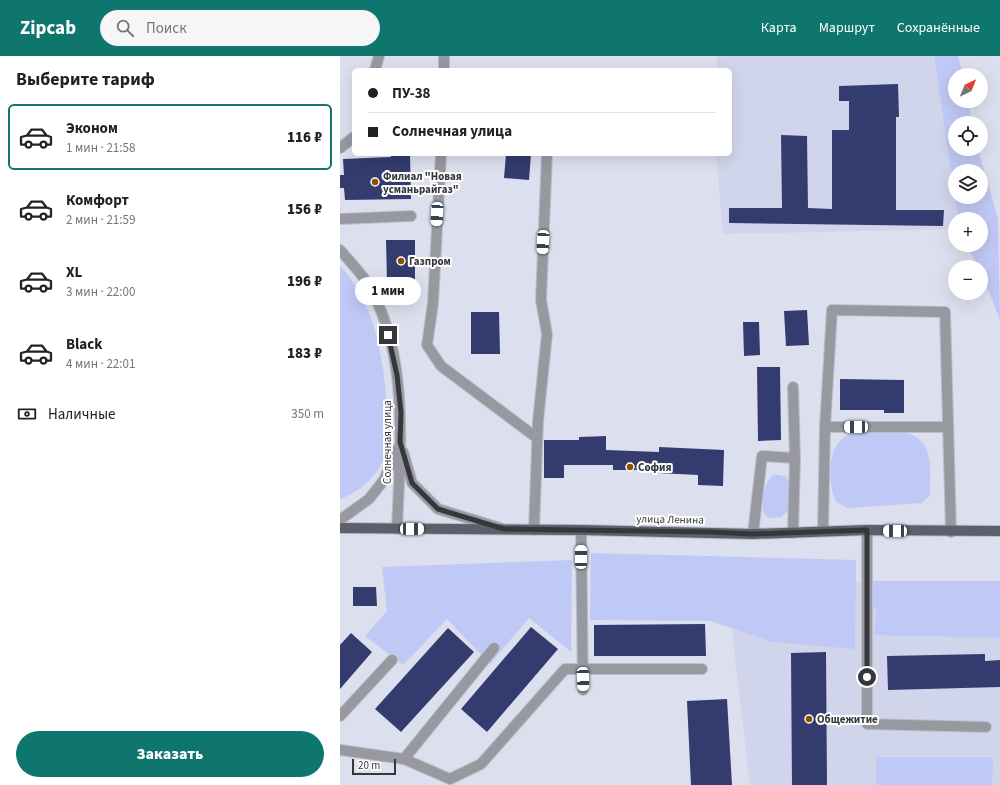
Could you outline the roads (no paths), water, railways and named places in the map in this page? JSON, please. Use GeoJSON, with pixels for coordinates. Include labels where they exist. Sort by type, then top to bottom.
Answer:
{"type":"FeatureCollection","features":[{"type":"Feature","properties":{"kind":"main road","name":"улица Ленина"},"geometry":{"type":"LineString","coordinates":[[340,528],[581,530],[753,534],[867,530],[951,532],[1000,531]]}},
{"type":"Feature","properties":{"kind":"street"},"geometry":{"type":"LineString","coordinates":[[376,68],[379,56]]}},
{"type":"Feature","properties":{"kind":"street"},"geometry":{"type":"LineString","coordinates":[[444,56],[444,68]]}},
{"type":"Feature","properties":{"kind":"street"},"geometry":{"type":"LineString","coordinates":[[340,148],[352,139]]}},
{"type":"Feature","properties":{"kind":"street"},"geometry":{"type":"LineString","coordinates":[[441,156],[432,303],[427,345],[440,366],[537,438]]}},
{"type":"Feature","properties":{"kind":"street"},"geometry":{"type":"LineString","coordinates":[[534,530],[537,438],[547,334],[541,300],[547,156]]}},
{"type":"Feature","properties":{"kind":"street"},"geometry":{"type":"LineString","coordinates":[[340,219],[411,216]]}},
{"type":"Feature","properties":{"kind":"street","name":"Солнечная улица"},"geometry":{"type":"LineString","coordinates":[[340,250],[364,278],[384,320],[397,375],[401,413],[397,528]]}},
{"type":"Feature","properties":{"kind":"street"},"geometry":{"type":"LineString","coordinates":[[823,532],[825,427],[832,310],[945,312],[951,532]]}},
{"type":"Feature","properties":{"kind":"street"},"geometry":{"type":"LineString","coordinates":[[793,387],[795,458],[793,533]]}},
{"type":"Feature","properties":{"kind":"street"},"geometry":{"type":"LineString","coordinates":[[825,427],[948,427]]}},
{"type":"Feature","properties":{"kind":"street"},"geometry":{"type":"LineString","coordinates":[[340,520],[343,520],[369,499],[384,480],[400,442]]}},
{"type":"Feature","properties":{"kind":"street"},"geometry":{"type":"LineString","coordinates":[[400,442],[412,483],[438,509],[504,529]]}},
{"type":"Feature","properties":{"kind":"street"},"geometry":{"type":"LineString","coordinates":[[753,534],[762,456],[795,458]]}},
{"type":"Feature","properties":{"kind":"street"},"geometry":{"type":"LineString","coordinates":[[581,530],[583,690]]}},
{"type":"Feature","properties":{"kind":"street"},"geometry":{"type":"LineString","coordinates":[[867,530],[867,724],[986,727]]}},
{"type":"Feature","properties":{"kind":"street"},"geometry":{"type":"LineString","coordinates":[[404,759],[494,648]]}},
{"type":"Feature","properties":{"kind":"street"},"geometry":{"type":"LineString","coordinates":[[340,716],[392,660]]}},
{"type":"Feature","properties":{"kind":"street"},"geometry":{"type":"LineString","coordinates":[[340,750],[404,759],[449,782],[481,764],[565,668],[702,669]]}},
{"type":"Feature","properties":{"kind":"place","name":"Филиал \"Новая усманьрайгаз\""},"geometry":{"type":"Point","coordinates":[375,182]}},
{"type":"Feature","properties":{"kind":"place","name":"Газпром"},"geometry":{"type":"Point","coordinates":[401,261]}},
{"type":"Feature","properties":{"kind":"place","name":"София"},"geometry":{"type":"Point","coordinates":[630,467]}},
{"type":"Feature","properties":{"kind":"place","name":"Общежитие"},"geometry":{"type":"Point","coordinates":[809,719]}}]}
